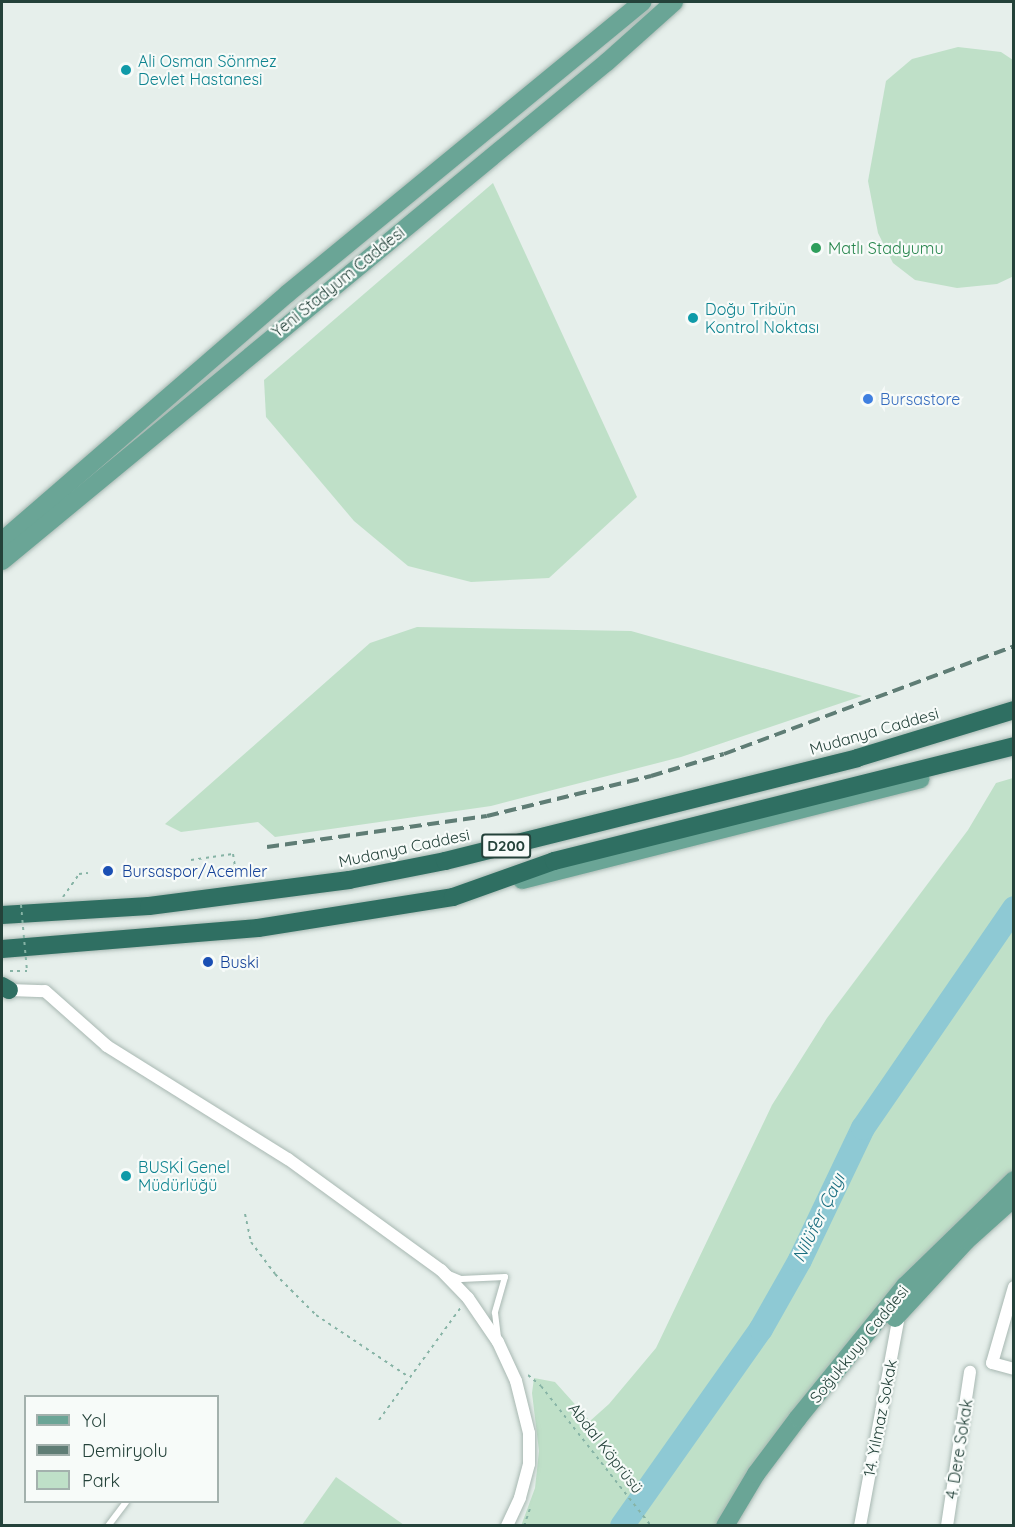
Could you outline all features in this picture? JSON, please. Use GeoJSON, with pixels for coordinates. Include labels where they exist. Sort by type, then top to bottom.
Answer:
{"type":"FeatureCollection","features":[{"type":"Feature","properties":{"kind":"highway","name":"Mudanya Caddesi"},"geometry":{"type":"LineString","coordinates":[[2,915],[80,913],[241,894],[350,880],[449,860],[857,758],[1006,711]]}},
{"type":"Feature","properties":{"kind":"highway","name":"D200"},"geometry":{"type":"LineString","coordinates":[[2,949],[258,928],[453,897],[554,861],[982,759],[1014,746]]}},
{"type":"Feature","properties":{"kind":"highway"},"geometry":{"type":"LineString","coordinates":[[982,759],[1014,755]]}},
{"type":"Feature","properties":{"kind":"main road","name":"Yeni Stadyum Caddesi"},"geometry":{"type":"LineString","coordinates":[[2,541],[287,294],[642,2]]}},
{"type":"Feature","properties":{"kind":"main road","name":"Yeni Stadyum Caddesi"},"geometry":{"type":"LineString","coordinates":[[2,561],[607,62],[674,2]]}},
{"type":"Feature","properties":{"kind":"main road","name":"Soğukkuyu Caddesi"},"geometry":{"type":"LineString","coordinates":[[725,1526],[770,1455],[905,1286],[1014,1180]]}},
{"type":"Feature","properties":{"kind":"main road","name":"Soğukkuyu Caddesi"},"geometry":{"type":"LineString","coordinates":[[741,1522],[797,1439],[900,1311],[1011,1204]]}},
{"type":"Feature","properties":{"kind":"street"},"geometry":{"type":"LineString","coordinates":[[5,988],[45,992],[107,1046],[288,1159],[441,1270],[468,1298],[498,1342],[516,1381],[530,1433],[529,1464],[520,1498],[507,1526]]}},
{"type":"Feature","properties":{"kind":"street"},"geometry":{"type":"LineString","coordinates":[[1014,1287],[992,1363],[1014,1369]]}},
{"type":"Feature","properties":{"kind":"street","name":"14. Yılmaz Sokak"},"geometry":{"type":"LineString","coordinates":[[860,1526],[900,1311]]}},
{"type":"Feature","properties":{"kind":"street","name":"4. Dere Sokak"},"geometry":{"type":"LineString","coordinates":[[947,1526],[970,1372]]}},
{"type":"Feature","properties":{"kind":"lane"},"geometry":{"type":"LineString","coordinates":[[441,1270],[461,1279],[505,1277],[495,1313],[498,1342]]}},
{"type":"Feature","properties":{"kind":"lane"},"geometry":{"type":"LineString","coordinates":[[108,1526],[125,1503]]}},
{"type":"Feature","properties":{"kind":"path"},"geometry":{"type":"LineString","coordinates":[[191,860],[233,854],[241,894]]}},
{"type":"Feature","properties":{"kind":"path"},"geometry":{"type":"LineString","coordinates":[[59,903],[79,874],[88,873]]}},
{"type":"Feature","properties":{"kind":"path"},"geometry":{"type":"LineString","coordinates":[[2,972],[27,971],[21,905]]}},
{"type":"Feature","properties":{"kind":"path"},"geometry":{"type":"LineString","coordinates":[[245,1214],[251,1242],[275,1274],[316,1315],[409,1377]]}},
{"type":"Feature","properties":{"kind":"path"},"geometry":{"type":"LineString","coordinates":[[379,1420],[468,1298]]}},
{"type":"Feature","properties":{"kind":"path","name":"Abdal Köprüsü"},"geometry":{"type":"LineString","coordinates":[[542,1386],[651,1526]]}},
{"type":"Feature","properties":{"kind":"green space"},"geometry":{"type":"Polygon","coordinates":[[[958,47],[1001,52],[1013,60],[1014,276],[997,284],[957,288],[915,280],[893,263],[878,233],[868,181],[886,81],[912,59],[958,47]]]}},
{"type":"Feature","properties":{"kind":"green space"},"geometry":{"type":"Polygon","coordinates":[[[493,183],[637,497],[549,578],[471,582],[408,566],[354,521],[266,417],[264,380],[493,183]]]}},
{"type":"Feature","properties":{"kind":"green space"},"geometry":{"type":"Polygon","coordinates":[[[417,627],[631,631],[862,696],[681,757],[491,806],[275,837],[258,822],[181,832],[165,824],[370,643],[417,627]]]}},
{"type":"Feature","properties":{"kind":"green space"},"geometry":{"type":"Polygon","coordinates":[[[1013,778],[1013,1173],[922,1259],[718,1525],[521,1526],[535,1488],[539,1451],[532,1393],[534,1378],[555,1382],[590,1421],[609,1404],[656,1348],[772,1105],[827,1018],[968,830],[996,783],[1013,778]]]}},
{"type":"Feature","properties":{"kind":"green space"},"geometry":{"type":"Polygon","coordinates":[[[336,1477],[404,1525],[302,1525],[336,1477]]]}},
{"type":"Feature","properties":{"kind":"waterway","name":"Nilüfer Çayı"},"geometry":{"type":"LineString","coordinates":[[622,1526],[761,1329],[800,1260],[863,1128],[1014,908]]}},
{"type":"Feature","properties":{"kind":"railway"},"geometry":{"type":"LineString","coordinates":[[267,847],[487,816],[651,776],[724,754],[1014,646]]}},
{"type":"Feature","properties":{"kind":"place","name":"Ali Osman Sönmez Devlet Hastanesi"},"geometry":{"type":"Point","coordinates":[126,70]}},
{"type":"Feature","properties":{"kind":"place","name":"Matlı Stadyumu"},"geometry":{"type":"Point","coordinates":[816,248]}},
{"type":"Feature","properties":{"kind":"place","name":"Doğu Tribün Kontrol Noktası"},"geometry":{"type":"Point","coordinates":[693,318]}},
{"type":"Feature","properties":{"kind":"place","name":"Bursastore"},"geometry":{"type":"Point","coordinates":[868,399]}},
{"type":"Feature","properties":{"kind":"place","name":"Bursaspor/Acemler"},"geometry":{"type":"Point","coordinates":[108,871]}},
{"type":"Feature","properties":{"kind":"place","name":"Buski"},"geometry":{"type":"Point","coordinates":[208,962]}},
{"type":"Feature","properties":{"kind":"place","name":"BUSKİ Genel Müdürlüğü"},"geometry":{"type":"Point","coordinates":[126,1176]}}]}
